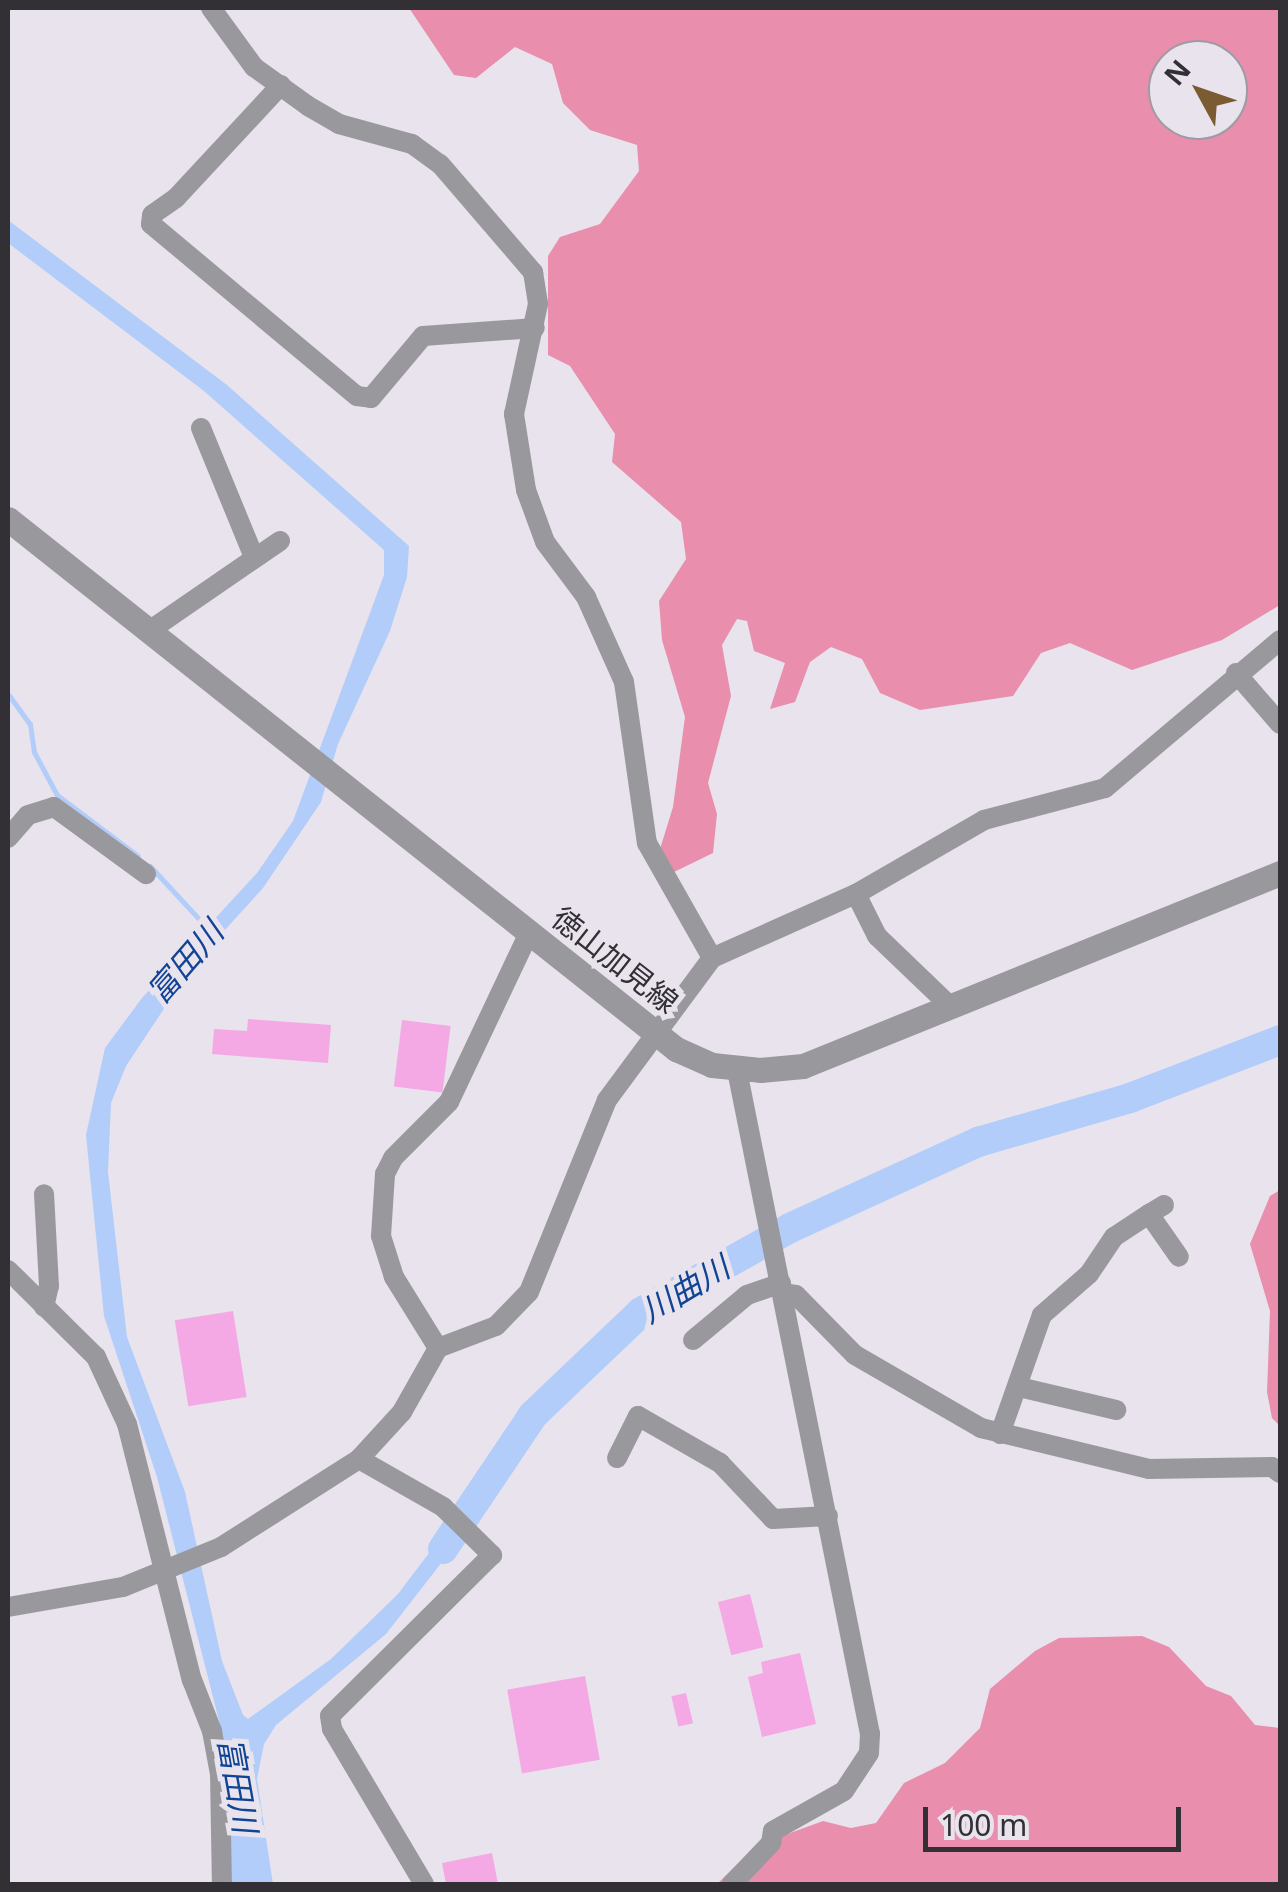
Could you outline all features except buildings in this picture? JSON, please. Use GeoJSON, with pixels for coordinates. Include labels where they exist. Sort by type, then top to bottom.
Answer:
{"type":"FeatureCollection","features":[{"type":"Feature","properties":{"kind":"street"},"geometry":{"type":"LineString","coordinates":[[211,8],[254,66],[281,86],[339,124],[412,144],[459,181],[533,272],[539,288],[534,328],[514,414],[526,490],[545,542],[586,597],[624,682],[647,844],[712,958]]}},
{"type":"Feature","properties":{"kind":"street"},"geometry":{"type":"LineString","coordinates":[[281,86],[176,198],[152,215],[151,224],[358,396],[371,398],[423,336],[534,328]]}},
{"type":"Feature","properties":{"kind":"street"},"geometry":{"type":"LineString","coordinates":[[201,428],[254,557]]}},
{"type":"Feature","properties":{"kind":"street","name":"徳山加見線"},"geometry":{"type":"LineString","coordinates":[[8,519],[676,1049],[737,1070],[802,1066],[1280,873]]}},
{"type":"Feature","properties":{"kind":"street"},"geometry":{"type":"LineString","coordinates":[[150,632],[280,541]]}},
{"type":"Feature","properties":{"kind":"street"},"geometry":{"type":"LineString","coordinates":[[8,1608],[123,1586],[212,1550],[359,1459],[402,1412],[438,1348],[496,1326],[529,1292],[607,1100],[653,1031],[712,958],[856,894],[984,820],[1105,788],[1236,673],[1280,640]]}},
{"type":"Feature","properties":{"kind":"street"},"geometry":{"type":"LineString","coordinates":[[1236,673],[1280,724]]}},
{"type":"Feature","properties":{"kind":"street"},"geometry":{"type":"LineString","coordinates":[[8,838],[28,816],[54,807],[146,874]]}},
{"type":"Feature","properties":{"kind":"street"},"geometry":{"type":"LineString","coordinates":[[856,894],[878,936],[950,1006]]}},
{"type":"Feature","properties":{"kind":"street"},"geometry":{"type":"LineString","coordinates":[[438,1348],[394,1277],[381,1236],[385,1174],[392,1158],[449,1102],[529,934]]}},
{"type":"Feature","properties":{"kind":"street"},"geometry":{"type":"LineString","coordinates":[[732,1884],[771,1843],[773,1831],[844,1791],[869,1752],[868,1709],[737,1070]]}},
{"type":"Feature","properties":{"kind":"street"},"geometry":{"type":"LineString","coordinates":[[44,1194],[49,1286],[44,1307]]}},
{"type":"Feature","properties":{"kind":"street"},"geometry":{"type":"LineString","coordinates":[[1000,1434],[1042,1316],[1088,1274],[1114,1237],[1156,1209],[1178,1258]]}},
{"type":"Feature","properties":{"kind":"street"},"geometry":{"type":"LineString","coordinates":[[8,1270],[109,1376],[169,1567],[220,1774],[222,1884]]}},
{"type":"Feature","properties":{"kind":"street"},"geometry":{"type":"LineString","coordinates":[[693,1340],[747,1295],[782,1288],[796,1295],[830,1334],[895,1382],[1000,1434],[1150,1469],[1272,1467],[1280,1474]]}},
{"type":"Feature","properties":{"kind":"street"},"geometry":{"type":"LineString","coordinates":[[1019,1387],[1116,1410]]}},
{"type":"Feature","properties":{"kind":"street"},"geometry":{"type":"LineString","coordinates":[[616,1458],[638,1416],[720,1463],[773,1518],[828,1516]]}},
{"type":"Feature","properties":{"kind":"street"},"geometry":{"type":"LineString","coordinates":[[359,1459],[443,1506],[480,1536],[492,1555],[330,1716],[332,1730],[424,1884]]}},
{"type":"Feature","properties":{"kind":"shaded area"},"geometry":{"type":"Polygon","coordinates":[[[409,8],[1280,8],[1280,605],[1222,640],[1132,670],[1070,643],[1041,653],[1013,696],[920,710],[880,693],[862,659],[831,647],[810,662],[795,702],[770,709],[785,663],[754,651],[747,621],[737,619],[722,645],[731,696],[708,783],[717,814],[713,853],[674,872],[660,849],[673,807],[685,717],[662,640],[659,601],[686,559],[681,522],[612,462],[615,434],[570,366],[548,355],[548,256],[560,237],[600,224],[639,171],[637,145],[590,130],[563,103],[552,64],[515,47],[476,78],[454,75],[409,8]]]}},
{"type":"Feature","properties":{"kind":"shaded area"},"geometry":{"type":"Polygon","coordinates":[[[1280,1190],[1280,1426],[1272,1418],[1267,1392],[1270,1311],[1250,1244],[1270,1196],[1280,1190]]]}},
{"type":"Feature","properties":{"kind":"shaded area"},"geometry":{"type":"Polygon","coordinates":[[[1142,1636],[1169,1647],[1206,1686],[1231,1696],[1255,1725],[1280,1728],[1280,1884],[717,1884],[757,1845],[823,1821],[851,1828],[876,1823],[904,1783],[945,1763],[980,1728],[990,1689],[1035,1651],[1059,1638],[1142,1636]]]}},
{"type":"Feature","properties":{"kind":"water","name":"富田川"},"geometry":{"type":"Polygon","coordinates":[[[8,220],[227,385],[409,546],[407,577],[390,631],[338,744],[321,802],[263,888],[193,965],[126,1066],[111,1103],[108,1172],[127,1337],[185,1492],[222,1661],[243,1715],[248,1719],[331,1659],[398,1594],[448,1528],[460,1539],[386,1634],[276,1725],[264,1744],[257,1779],[273,1884],[231,1884],[229,1760],[157,1477],[104,1316],[86,1135],[105,1048],[142,998],[257,873],[293,821],[384,575],[384,550],[204,391],[8,243],[8,220]]]}},
{"type":"Feature","properties":{"kind":"waterway"},"geometry":{"type":"LineString","coordinates":[[8,694],[30,724],[34,752],[57,795],[138,856]]}},
{"type":"Feature","properties":{"kind":"waterway","name":"富田川"},"geometry":{"type":"LineString","coordinates":[[150,866],[211,932]]}},
{"type":"Feature","properties":{"kind":"waterway","name":"川曲川"},"geometry":{"type":"LineString","coordinates":[[443,1549],[533,1415],[641,1312],[790,1228],[978,1142],[1130,1098],[1280,1040]]}}]}
